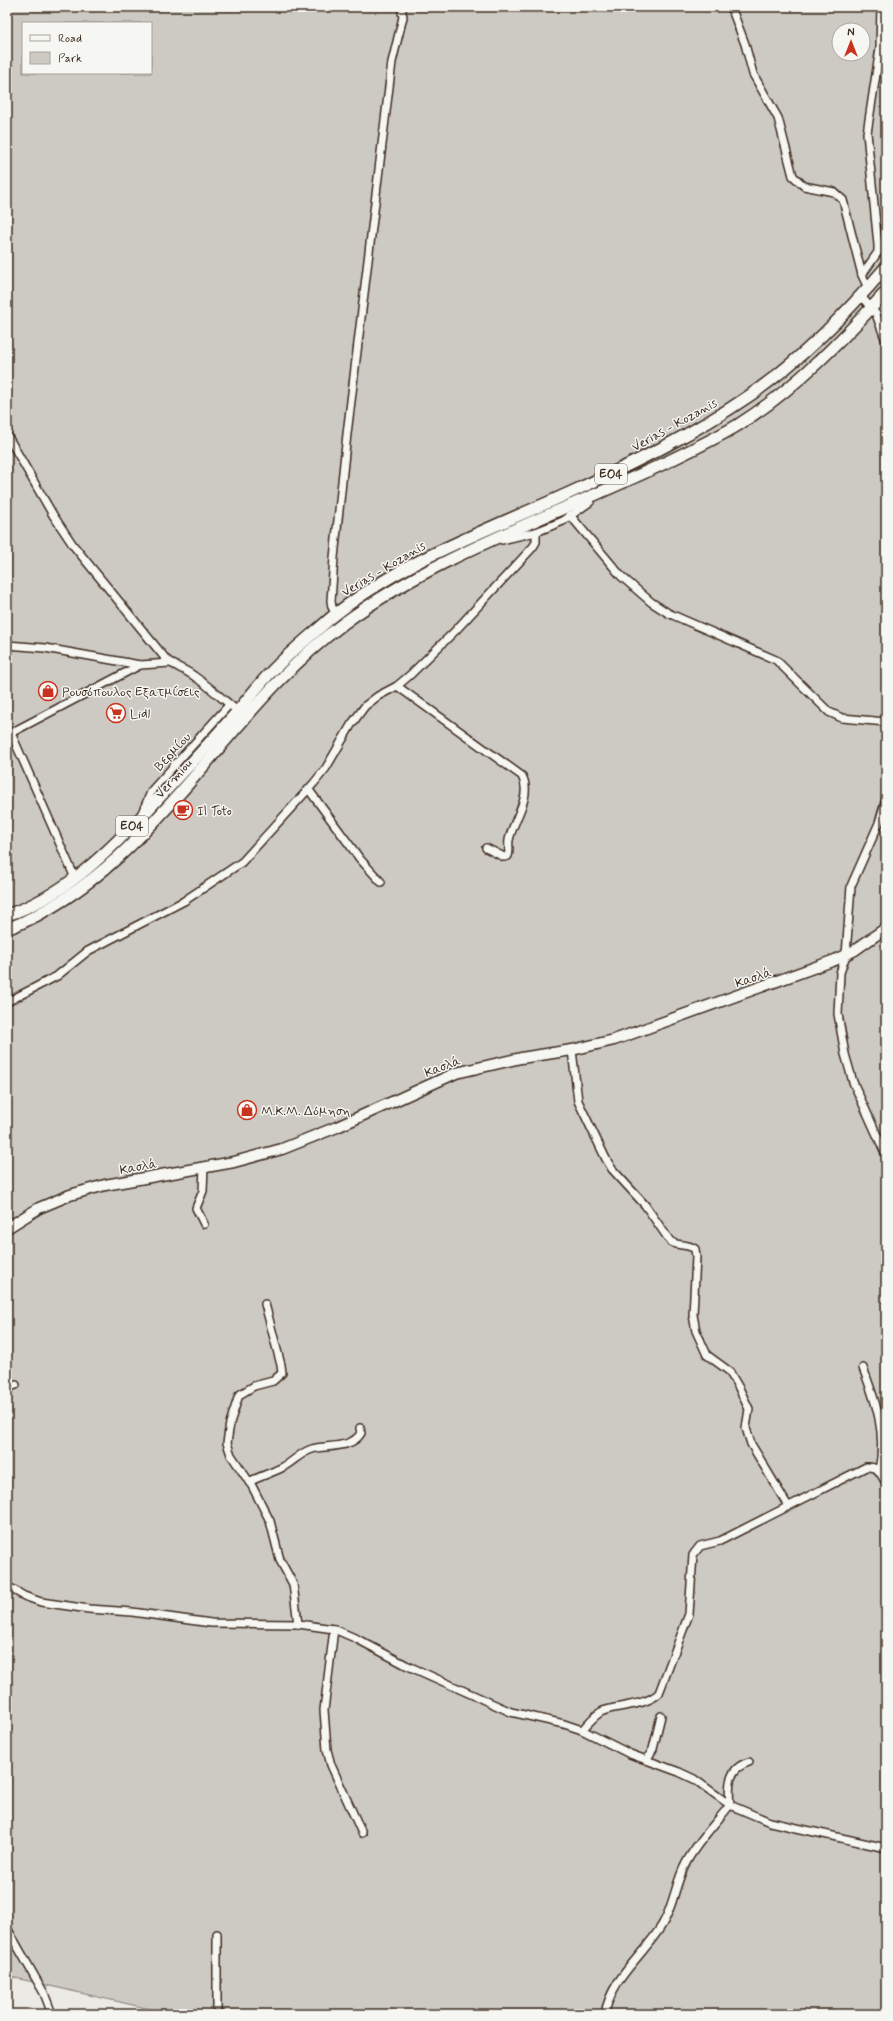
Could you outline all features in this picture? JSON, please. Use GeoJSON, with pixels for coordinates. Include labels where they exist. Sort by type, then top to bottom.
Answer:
{"type":"FeatureCollection","features":[{"type":"Feature","properties":{"kind":"main road","name":"Verias - Kozanis"},"geometry":{"type":"LineString","coordinates":[[336,614],[370,590],[435,553],[611,473],[694,431],[724,413],[767,383],[804,351],[864,292],[886,267]]}},
{"type":"Feature","properties":{"kind":"main road","name":"Verias - Kozanis"},"geometry":{"type":"LineString","coordinates":[[344,624],[407,583],[477,548],[617,485],[703,444],[738,425],[761,409],[816,365],[886,292]]}},
{"type":"Feature","properties":{"kind":"main road","name":"Vermiou"},"geometry":{"type":"LineString","coordinates":[[7,915],[36,903],[75,878],[119,840],[277,665],[336,614]]}},
{"type":"Feature","properties":{"kind":"main road","name":"Vermiou"},"geometry":{"type":"LineString","coordinates":[[7,929],[57,905],[98,876],[149,826],[237,711],[287,672],[344,624]]}},
{"type":"Feature","properties":{"kind":"street"},"geometry":{"type":"LineString","coordinates":[[336,614],[332,607],[332,582],[347,434],[392,62],[403,17],[401,7]]}},
{"type":"Feature","properties":{"kind":"street"},"geometry":{"type":"LineString","coordinates":[[731,7],[745,44],[752,74],[778,118],[793,176],[804,186],[834,192],[843,200],[862,275],[864,292],[886,341]]}},
{"type":"Feature","properties":{"kind":"street"},"geometry":{"type":"LineString","coordinates":[[862,275],[878,252],[878,229],[868,161],[867,133],[880,48],[881,7]]}},
{"type":"Feature","properties":{"kind":"street"},"geometry":{"type":"LineString","coordinates":[[7,435],[53,515],[73,545],[170,663]]}},
{"type":"Feature","properties":{"kind":"street"},"geometry":{"type":"LineString","coordinates":[[477,548],[509,538],[536,532],[563,521],[617,485]]}},
{"type":"Feature","properties":{"kind":"street"},"geometry":{"type":"LineString","coordinates":[[570,515],[621,576],[651,602],[668,613],[776,660],[829,712],[838,717],[886,722]]}},
{"type":"Feature","properties":{"kind":"street"},"geometry":{"type":"LineString","coordinates":[[7,1002],[57,976],[88,951],[184,901],[242,862],[308,790],[326,768],[351,725],[365,706],[378,696],[397,686],[455,631],[533,547],[536,542],[536,532]]}},
{"type":"Feature","properties":{"kind":"street"},"geometry":{"type":"LineString","coordinates":[[7,645],[45,648],[140,665],[170,663],[183,668],[196,677],[237,711]]}},
{"type":"Feature","properties":{"kind":"street"},"geometry":{"type":"LineString","coordinates":[[75,878],[9,734],[140,665]]}},
{"type":"Feature","properties":{"kind":"street"},"geometry":{"type":"LineString","coordinates":[[397,686],[518,772],[525,782],[525,793],[509,842],[508,856],[504,857],[486,848]]}},
{"type":"Feature","properties":{"kind":"street"},"geometry":{"type":"LineString","coordinates":[[308,790],[360,859],[381,882]]}},
{"type":"Feature","properties":{"kind":"street"},"geometry":{"type":"LineString","coordinates":[[886,799],[879,823],[851,886],[846,955],[842,965],[838,1014],[843,1044],[856,1091],[886,1155]]}},
{"type":"Feature","properties":{"kind":"street","name":"Κασλά"},"geometry":{"type":"LineString","coordinates":[[7,1228],[54,1201],[75,1193],[105,1185],[204,1167],[263,1154],[303,1141],[440,1080],[467,1070],[521,1058],[572,1050],[634,1034],[796,976],[846,955],[886,928]]}},
{"type":"Feature","properties":{"kind":"street"},"geometry":{"type":"LineString","coordinates":[[572,1050],[578,1101],[612,1169],[645,1205],[670,1241],[675,1244],[689,1245],[695,1249],[696,1257],[693,1315],[696,1331],[707,1355],[729,1371],[739,1388],[749,1409],[746,1428],[751,1444],[788,1506]]}},
{"type":"Feature","properties":{"kind":"street"},"geometry":{"type":"LineString","coordinates":[[204,1167],[203,1191],[196,1208],[204,1224]]}},
{"type":"Feature","properties":{"kind":"street"},"geometry":{"type":"LineString","coordinates":[[265,1304],[282,1373],[273,1381],[254,1386],[239,1395],[227,1434],[230,1456],[249,1482],[267,1513],[280,1560],[293,1584],[298,1624]]}},
{"type":"Feature","properties":{"kind":"street"},"geometry":{"type":"LineString","coordinates":[[863,1368],[880,1417],[883,1441],[879,1470],[886,1483]]}},
{"type":"Feature","properties":{"kind":"street"},"geometry":{"type":"LineString","coordinates":[[7,1388],[16,1385]]}},
{"type":"Feature","properties":{"kind":"street"},"geometry":{"type":"LineString","coordinates":[[249,1482],[286,1466],[306,1451],[339,1445],[354,1440],[361,1433],[360,1428]]}},
{"type":"Feature","properties":{"kind":"street"},"geometry":{"type":"LineString","coordinates":[[582,1730],[603,1711],[631,1705],[652,1698],[659,1693],[688,1618],[693,1555],[697,1548],[720,1541],[862,1468],[870,1466],[879,1470]]}},
{"type":"Feature","properties":{"kind":"street"},"geometry":{"type":"LineString","coordinates":[[7,1586],[24,1596],[41,1602],[89,1609],[132,1612],[211,1623],[298,1624],[334,1629],[357,1639],[419,1672],[511,1712],[564,1724],[582,1730],[612,1746],[662,1764],[694,1779],[730,1805],[770,1822],[886,1848]]}},
{"type":"Feature","properties":{"kind":"street"},"geometry":{"type":"LineString","coordinates":[[334,1629],[324,1710],[327,1750],[331,1765],[362,1834]]}},
{"type":"Feature","properties":{"kind":"street"},"geometry":{"type":"LineString","coordinates":[[647,1759],[652,1749],[660,1716]]}},
{"type":"Feature","properties":{"kind":"street"},"geometry":{"type":"LineString","coordinates":[[604,2014],[623,1974],[653,1939],[668,1914],[678,1881],[689,1857],[730,1805],[729,1792],[732,1774],[737,1768],[749,1762]]}},
{"type":"Feature","properties":{"kind":"street"},"geometry":{"type":"LineString","coordinates":[[7,1928],[44,1993],[52,2014]]}},
{"type":"Feature","properties":{"kind":"street"},"geometry":{"type":"LineString","coordinates":[[217,1934],[217,2014]]}},
{"type":"Feature","properties":{"kind":"green space"},"geometry":{"type":"Polygon","coordinates":[[[7,7],[886,7],[886,2014],[193,2014],[150,2009],[7,1976],[7,7]]]}},
{"type":"Feature","properties":{"kind":"place","name":"Ρουσόπουλος Εξατμίσεις"},"geometry":{"type":"Point","coordinates":[48,691]}},
{"type":"Feature","properties":{"kind":"place","name":"Lidl"},"geometry":{"type":"Point","coordinates":[116,713]}},
{"type":"Feature","properties":{"kind":"place","name":"Il Toto"},"geometry":{"type":"Point","coordinates":[183,810]}},
{"type":"Feature","properties":{"kind":"place","name":"Μ.Κ.Μ. Δόμηση"},"geometry":{"type":"Point","coordinates":[247,1110]}}]}
